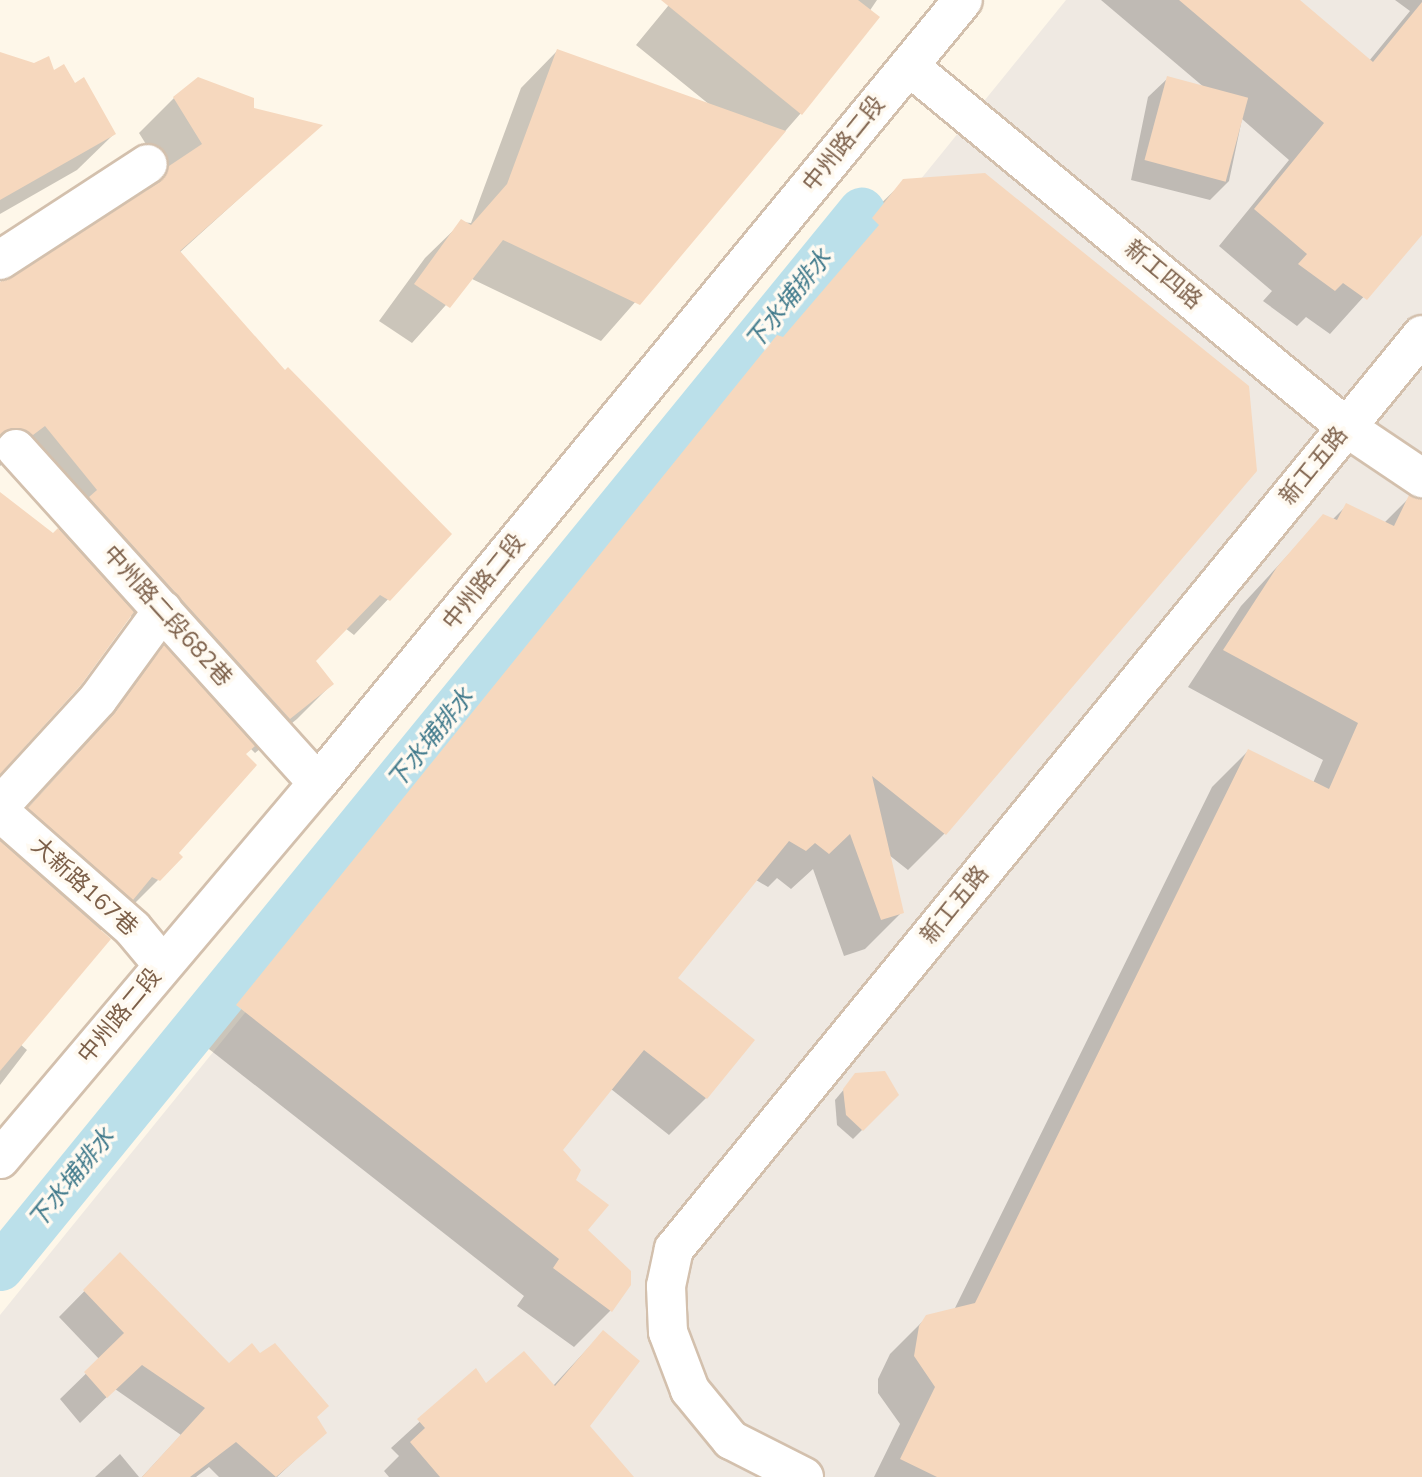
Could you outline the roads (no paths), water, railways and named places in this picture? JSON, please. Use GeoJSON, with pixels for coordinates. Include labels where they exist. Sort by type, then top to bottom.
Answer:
{"type":"FeatureCollection","features":[{"type":"Feature","properties":{"kind":"street","name":"中州路二段"},"geometry":{"type":"LineString","coordinates":[[0,1159],[318,783],[963,0]]}},
{"type":"Feature","properties":{"kind":"street","name":"新工四路"},"geometry":{"type":"LineString","coordinates":[[909,66],[1346,427],[1422,478]]}},
{"type":"Feature","properties":{"kind":"street"},"geometry":{"type":"LineString","coordinates":[[0,260],[148,164]]}},
{"type":"Feature","properties":{"kind":"street","name":"新工五路"},"geometry":{"type":"LineString","coordinates":[[804,1477],[731,1440],[690,1390],[668,1332],[666,1286],[674,1249],[1422,335]]}},
{"type":"Feature","properties":{"kind":"street","name":"中州路二段682巷"},"geometry":{"type":"LineString","coordinates":[[16,449],[318,783]]}},
{"type":"Feature","properties":{"kind":"street"},"geometry":{"type":"LineString","coordinates":[[0,806],[98,699],[163,610]]}},
{"type":"Feature","properties":{"kind":"street","name":"大新路167巷"},"geometry":{"type":"LineString","coordinates":[[0,812],[124,920],[163,965]]}},
{"type":"Feature","properties":{"kind":"waterway","name":"下水埔排水"},"geometry":{"type":"LineString","coordinates":[[0,1267],[861,211]]}}]}
